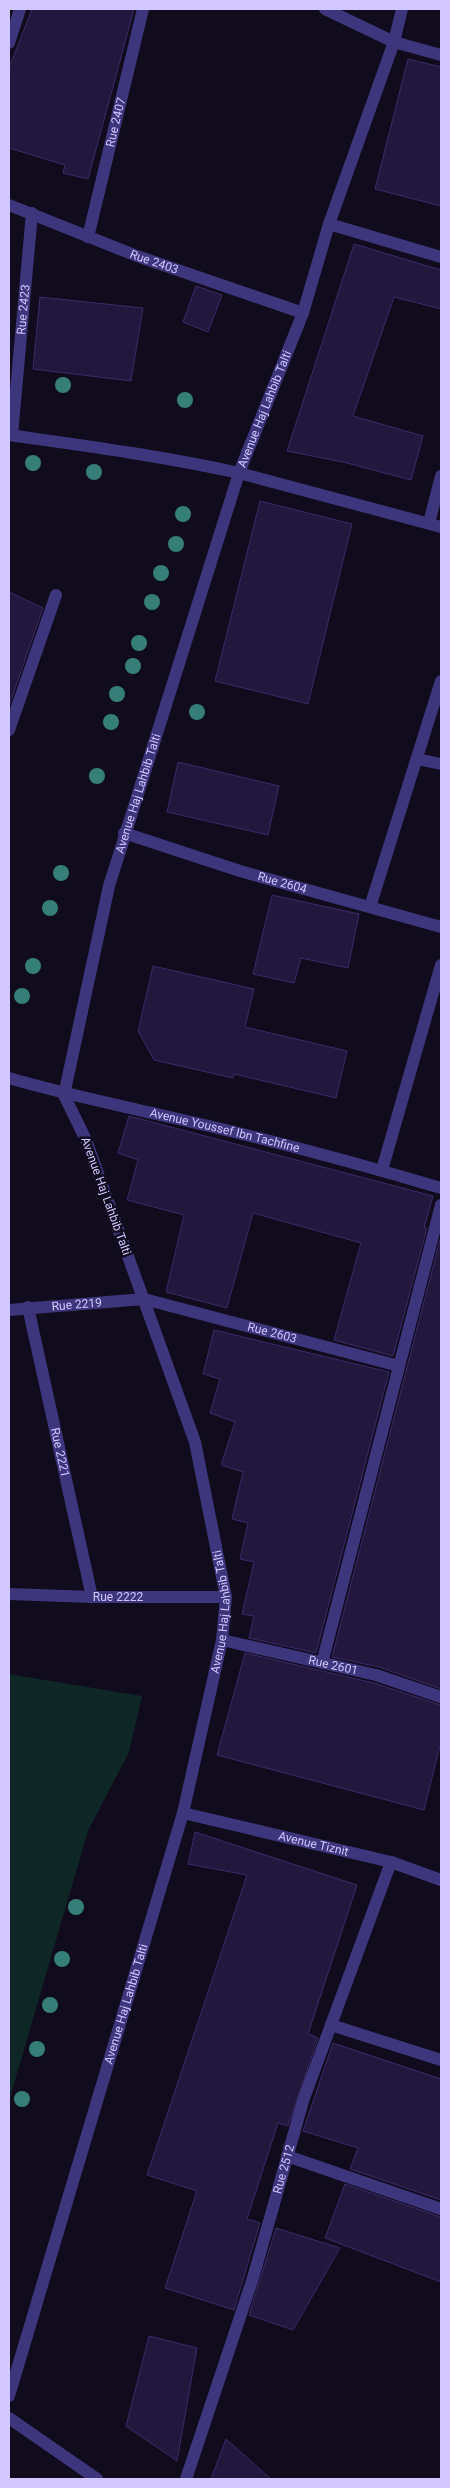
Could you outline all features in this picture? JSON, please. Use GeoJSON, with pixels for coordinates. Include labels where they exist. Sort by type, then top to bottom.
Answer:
{"type":"FeatureCollection","features":[{"type":"Feature","properties":{"kind":"street"},"geometry":{"type":"LineString","coordinates":[[9,43],[20,9]]}},
{"type":"Feature","properties":{"kind":"street","name":"Rue 2407"},"geometry":{"type":"LineString","coordinates":[[88,237],[142,9]]}},
{"type":"Feature","properties":{"kind":"street"},"geometry":{"type":"LineString","coordinates":[[325,9],[394,42],[441,55]]}},
{"type":"Feature","properties":{"kind":"street","name":"Avenue Haj Lahbib Talti"},"geometry":{"type":"LineString","coordinates":[[9,2396],[184,1813],[222,1640],[226,1598],[195,1442],[86,1140],[64,1095],[109,886],[124,833],[239,473],[303,313],[329,224],[394,42],[402,9]]}},
{"type":"Feature","properties":{"kind":"street","name":"Rue 2403"},"geometry":{"type":"LineString","coordinates":[[9,205],[88,237],[303,313]]}},
{"type":"Feature","properties":{"kind":"street","name":"Rue 2423"},"geometry":{"type":"LineString","coordinates":[[10,435],[32,214]]}},
{"type":"Feature","properties":{"kind":"street"},"geometry":{"type":"LineString","coordinates":[[329,224],[441,257]]}},
{"type":"Feature","properties":{"kind":"street"},"geometry":{"type":"LineString","coordinates":[[10,435],[135,452],[239,473],[370,510],[441,527]]}},
{"type":"Feature","properties":{"kind":"street"},"geometry":{"type":"LineString","coordinates":[[429,523],[441,476]]}},
{"type":"Feature","properties":{"kind":"street"},"geometry":{"type":"LineString","coordinates":[[10,722],[56,595]]}},
{"type":"Feature","properties":{"kind":"street"},"geometry":{"type":"LineString","coordinates":[[370,907],[441,681]]}},
{"type":"Feature","properties":{"kind":"street"},"geometry":{"type":"LineString","coordinates":[[417,758],[441,764]]}},
{"type":"Feature","properties":{"kind":"street","name":"Rue 2604"},"geometry":{"type":"LineString","coordinates":[[124,833],[240,871],[441,927]]}},
{"type":"Feature","properties":{"kind":"street"},"geometry":{"type":"LineString","coordinates":[[382,1170],[441,965]]}},
{"type":"Feature","properties":{"kind":"street","name":"Avenue Youssef Ibn Tachfine"},"geometry":{"type":"LineString","coordinates":[[9,1078],[64,1095],[176,1118],[382,1170],[441,1188]]}},
{"type":"Feature","properties":{"kind":"street"},"geometry":{"type":"LineString","coordinates":[[322,1663],[441,1205]]}},
{"type":"Feature","properties":{"kind":"street","name":"Rue 2219"},"geometry":{"type":"LineString","coordinates":[[9,1310],[144,1299]]}},
{"type":"Feature","properties":{"kind":"street","name":"Rue 2603"},"geometry":{"type":"LineString","coordinates":[[144,1299],[400,1366]]}},
{"type":"Feature","properties":{"kind":"street","name":"Rue 2221"},"geometry":{"type":"LineString","coordinates":[[28,1307],[92,1597]]}},
{"type":"Feature","properties":{"kind":"street","name":"Rue 2222"},"geometry":{"type":"LineString","coordinates":[[9,1594],[226,1598]]}},
{"type":"Feature","properties":{"kind":"street","name":"Rue 2601"},"geometry":{"type":"LineString","coordinates":[[222,1640],[376,1675],[441,1697]]}},
{"type":"Feature","properties":{"kind":"street","name":"Avenue Tiznit"},"geometry":{"type":"LineString","coordinates":[[184,1813],[391,1862],[440,1876]]}},
{"type":"Feature","properties":{"kind":"street","name":"Rue 2512"},"geometry":{"type":"LineString","coordinates":[[186,2479],[253,2278],[303,2102],[391,1862]]}},
{"type":"Feature","properties":{"kind":"street"},"geometry":{"type":"LineString","coordinates":[[331,2025],[441,2060]]}},
{"type":"Feature","properties":{"kind":"street"},"geometry":{"type":"LineString","coordinates":[[287,2156],[441,2209]]}},
{"type":"Feature","properties":{"kind":"street"},"geometry":{"type":"LineString","coordinates":[[9,2418],[97,2479]]}},
{"type":"Feature","properties":{"kind":"green space"},"geometry":{"type":"Polygon","coordinates":[[[9,1674],[142,1696],[129,1752],[88,1831],[9,2101],[9,1674]]]}},
{"type":"Feature","properties":{"kind":"building"},"geometry":{"type":"Polygon","coordinates":[[[32,9],[134,9],[88,179],[63,173],[65,165],[9,148],[9,68],[32,9]]]}},
{"type":"Feature","properties":{"kind":"building"},"geometry":{"type":"Polygon","coordinates":[[[408,59],[441,67],[441,206],[375,189],[408,59]]]}},
{"type":"Feature","properties":{"kind":"building"},"geometry":{"type":"Polygon","coordinates":[[[354,244],[441,270],[441,309],[394,297],[353,416],[423,436],[411,480],[343,462],[287,451],[354,244]]]}},
{"type":"Feature","properties":{"kind":"building"},"geometry":{"type":"Polygon","coordinates":[[[196,286],[222,295],[208,332],[183,322],[196,286]]]}},
{"type":"Feature","properties":{"kind":"building"},"geometry":{"type":"Polygon","coordinates":[[[40,297],[143,308],[131,381],[33,369],[40,297]]]}},
{"type":"Feature","properties":{"kind":"building"},"geometry":{"type":"Polygon","coordinates":[[[260,501],[352,524],[308,704],[215,681],[260,501]]]}},
{"type":"Feature","properties":{"kind":"building"},"geometry":{"type":"Polygon","coordinates":[[[9,592],[43,608],[9,706],[9,592]]]}},
{"type":"Feature","properties":{"kind":"building"},"geometry":{"type":"Polygon","coordinates":[[[178,762],[279,786],[268,835],[167,812],[178,762]]]}},
{"type":"Feature","properties":{"kind":"building"},"geometry":{"type":"Polygon","coordinates":[[[272,895],[359,914],[348,968],[301,958],[294,983],[253,974],[272,895]]]}},
{"type":"Feature","properties":{"kind":"building"},"geometry":{"type":"Polygon","coordinates":[[[153,966],[254,989],[245,1027],[347,1051],[336,1098],[234,1074],[233,1078],[154,1060],[138,1031],[153,966]]]}},
{"type":"Feature","properties":{"kind":"building"},"geometry":{"type":"Polygon","coordinates":[[[129,1116],[433,1196],[424,1228],[427,1228],[393,1356],[334,1340],[361,1243],[253,1213],[227,1308],[166,1292],[184,1215],[127,1200],[138,1160],[118,1153],[129,1116]]]}},
{"type":"Feature","properties":{"kind":"building"},"geometry":{"type":"Polygon","coordinates":[[[441,1236],[441,1689],[379,1667],[332,1657],[441,1236]]]}},
{"type":"Feature","properties":{"kind":"building"},"geometry":{"type":"Polygon","coordinates":[[[214,1330],[389,1372],[316,1653],[249,1638],[254,1616],[242,1614],[254,1562],[240,1559],[248,1523],[232,1519],[243,1472],[221,1465],[235,1422],[210,1413],[220,1379],[203,1374],[214,1330]]]}},
{"type":"Feature","properties":{"kind":"building"},"geometry":{"type":"Polygon","coordinates":[[[245,1653],[374,1683],[441,1705],[441,1742],[424,1810],[217,1755],[245,1653]]]}},
{"type":"Feature","properties":{"kind":"building"},"geometry":{"type":"Polygon","coordinates":[[[195,1832],[357,1885],[308,2034],[318,2038],[288,2126],[278,2123],[247,2219],[260,2223],[234,2310],[165,2288],[197,2191],[147,2175],[247,1875],[188,1864],[195,1832]]]}},
{"type":"Feature","properties":{"kind":"building"},"geometry":{"type":"Polygon","coordinates":[[[333,2043],[441,2079],[441,2200],[350,2169],[358,2148],[303,2131],[333,2043]]]}},
{"type":"Feature","properties":{"kind":"building"},"geometry":{"type":"Polygon","coordinates":[[[345,2184],[441,2217],[441,2282],[325,2238],[345,2184]]]}},
{"type":"Feature","properties":{"kind":"building"},"geometry":{"type":"Polygon","coordinates":[[[276,2228],[340,2248],[293,2330],[249,2315],[276,2228]]]}},
{"type":"Feature","properties":{"kind":"building"},"geometry":{"type":"Polygon","coordinates":[[[149,2336],[197,2348],[177,2461],[126,2426],[149,2336]]]}},
{"type":"Feature","properties":{"kind":"building"},"geometry":{"type":"Polygon","coordinates":[[[226,2439],[271,2479],[211,2479],[226,2439]]]}}]}
